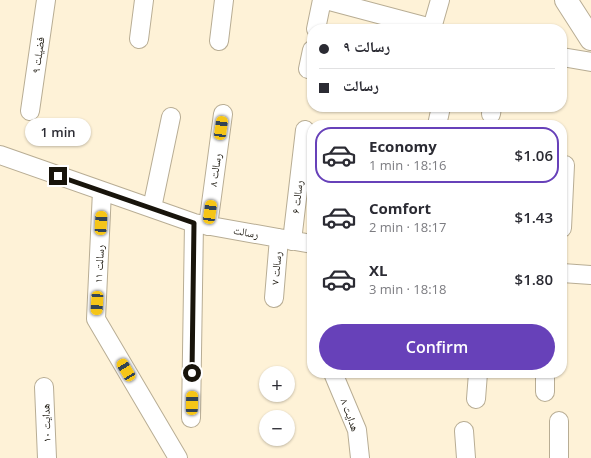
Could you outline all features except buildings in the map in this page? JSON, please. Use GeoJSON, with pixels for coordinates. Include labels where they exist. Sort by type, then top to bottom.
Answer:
{"type":"FeatureCollection","features":[{"type":"Feature","properties":{"kind":"main road"},"geometry":{"type":"LineString","coordinates":[[566,0],[591,39]]}},
{"type":"Feature","properties":{"kind":"street","name":"فضیلت ۹"},"geometry":{"type":"LineString","coordinates":[[30,111],[46,0]]}},
{"type":"Feature","properties":{"kind":"street"},"geometry":{"type":"LineString","coordinates":[[139,39],[144,0]]}},
{"type":"Feature","properties":{"kind":"street"},"geometry":{"type":"LineString","coordinates":[[219,41],[224,0]]}},
{"type":"Feature","properties":{"kind":"street"},"geometry":{"type":"LineString","coordinates":[[317,24],[322,0]]}},
{"type":"Feature","properties":{"kind":"street"},"geometry":{"type":"LineString","coordinates":[[326,0],[418,24]]}},
{"type":"Feature","properties":{"kind":"street"},"geometry":{"type":"LineString","coordinates":[[434,24],[440,0]]}},
{"type":"Feature","properties":{"kind":"street"},"geometry":{"type":"LineString","coordinates":[[567,59],[591,62]]}},
{"type":"Feature","properties":{"kind":"street","name":"رسالت ۸"},"geometry":{"type":"LineString","coordinates":[[192,418],[201,224],[223,114]]}},
{"type":"Feature","properties":{"kind":"street"},"geometry":{"type":"LineString","coordinates":[[152,208],[171,117]]}},
{"type":"Feature","properties":{"kind":"street","name":"رسالت ۶"},"geometry":{"type":"LineString","coordinates":[[286,239],[305,130]]}},
{"type":"Feature","properties":{"kind":"street","name":"رسالت"},"geometry":{"type":"LineString","coordinates":[[0,155],[201,224],[307,243]]}},
{"type":"Feature","properties":{"kind":"street","name":"رسالت ۱۱"},"geometry":{"type":"LineString","coordinates":[[102,191],[96,319],[178,458]]}},
{"type":"Feature","properties":{"kind":"street","name":"رسالت ۷"},"geometry":{"type":"LineString","coordinates":[[274,298],[286,239]]}},
{"type":"Feature","properties":{"kind":"street"},"geometry":{"type":"LineString","coordinates":[[567,273],[591,275]]}},
{"type":"Feature","properties":{"kind":"street","name":"هدایت ۸"},"geometry":{"type":"LineString","coordinates":[[335,378],[357,430],[360,458]]}},
{"type":"Feature","properties":{"kind":"street"},"geometry":{"type":"LineString","coordinates":[[476,399],[478,378]]}},
{"type":"Feature","properties":{"kind":"street"},"geometry":{"type":"LineString","coordinates":[[545,378],[545,392]]}},
{"type":"Feature","properties":{"kind":"street","name":"هدایت ۱۰"},"geometry":{"type":"LineString","coordinates":[[44,387],[47,458]]}},
{"type":"Feature","properties":{"kind":"street"},"geometry":{"type":"LineString","coordinates":[[559,421],[559,458]]}},
{"type":"Feature","properties":{"kind":"street"},"geometry":{"type":"LineString","coordinates":[[464,431],[466,458]]}},
{"type":"Feature","properties":{"kind":"route"},"geometry":{"type":"LineString","coordinates":[[58,176],[194,223],[192,373]]}}]}
